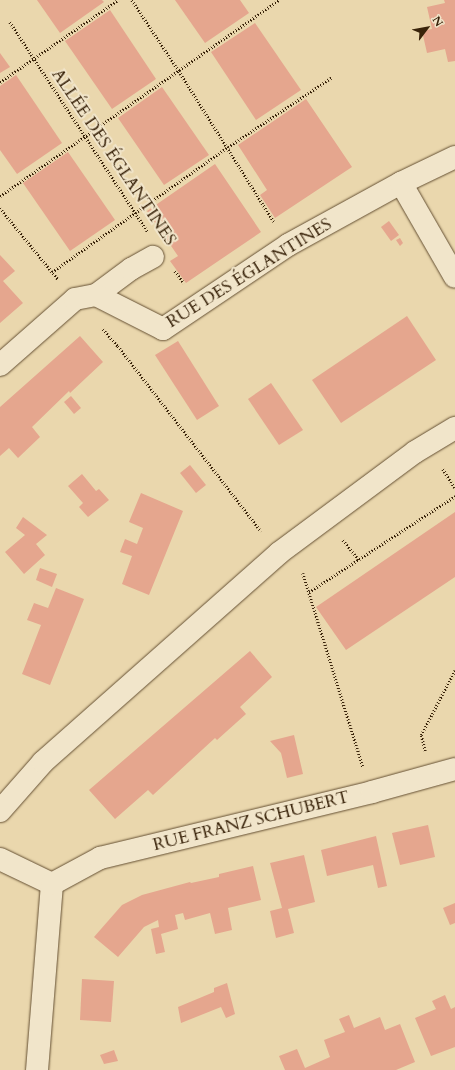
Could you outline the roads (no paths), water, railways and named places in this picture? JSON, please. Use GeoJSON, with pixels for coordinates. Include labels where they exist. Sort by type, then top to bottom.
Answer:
{"type":"FeatureCollection","features":[{"type":"Feature","properties":{"kind":"street","name":"RUE DES ÉGLANTINES"},"geometry":{"type":"LineString","coordinates":[[96,295],[163,329],[288,245],[401,182],[455,157]]}},
{"type":"Feature","properties":{"kind":"street"},"geometry":{"type":"LineString","coordinates":[[401,182],[455,277]]}},
{"type":"Feature","properties":{"kind":"street"},"geometry":{"type":"LineString","coordinates":[[0,365],[76,299],[96,295],[131,269],[153,257]]}},
{"type":"Feature","properties":{"kind":"street"},"geometry":{"type":"LineString","coordinates":[[0,811],[43,762],[279,553],[415,452],[455,428]]}},
{"type":"Feature","properties":{"kind":"street","name":"RUE FRANZ SCHUBERT"},"geometry":{"type":"LineString","coordinates":[[52,884],[100,858],[372,792],[455,769]]}},
{"type":"Feature","properties":{"kind":"street"},"geometry":{"type":"LineString","coordinates":[[0,859],[52,884],[37,1070]]}}]}
